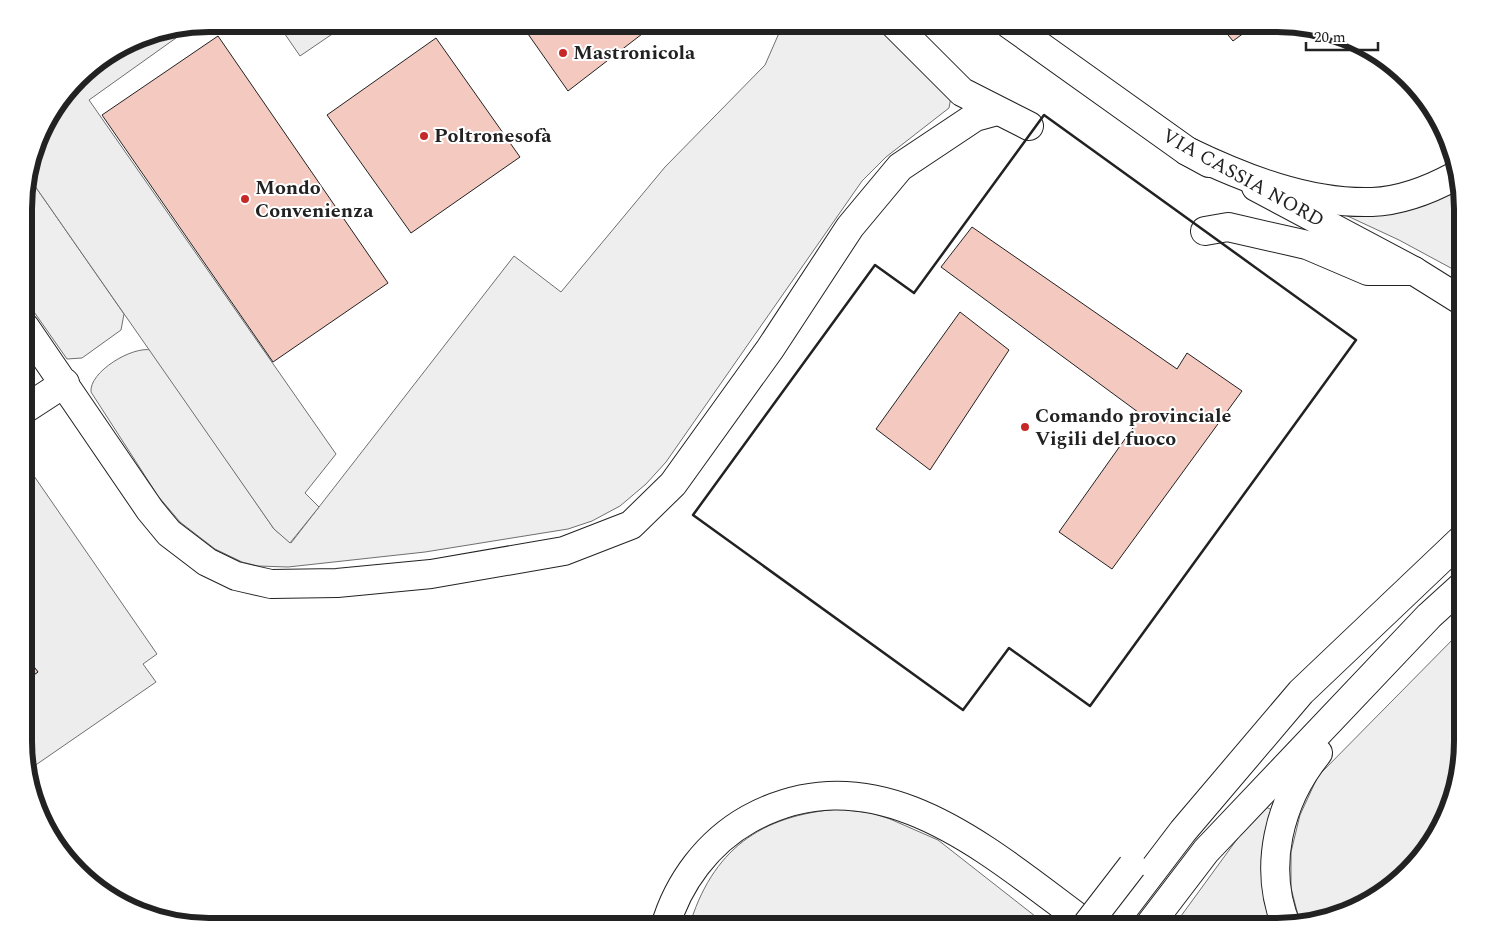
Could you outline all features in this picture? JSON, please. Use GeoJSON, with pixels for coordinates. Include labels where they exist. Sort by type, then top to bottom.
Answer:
{"type":"FeatureCollection","features":[{"type":"Feature","properties":{"kind":"main road"},"geometry":{"type":"LineString","coordinates":[[902,32],[962,92],[1029,126]]}},
{"type":"Feature","properties":{"kind":"main road","name":"VIA CASSIA NORD"},"geometry":{"type":"LineString","coordinates":[[1020,32],[1187,151],[1414,271],[1453,295]]}},
{"type":"Feature","properties":{"kind":"main road"},"geometry":{"type":"LineString","coordinates":[[32,337],[65,382],[150,510],[169,533],[207,562],[236,576],[271,584],[337,583],[431,574],[564,551],[631,525],[666,491],[770,349],[850,227],[900,167],[975,117],[997,111]]}},
{"type":"Feature","properties":{"kind":"main road"},"geometry":{"type":"LineString","coordinates":[[1187,151],[1246,177],[1308,195],[1340,200],[1373,202],[1396,198],[1450,178]]}},
{"type":"Feature","properties":{"kind":"main road"},"geometry":{"type":"LineString","coordinates":[[1205,231],[1228,227],[1307,245],[1368,271],[1414,271]]}},
{"type":"Feature","properties":{"kind":"main road"},"geometry":{"type":"LineString","coordinates":[[32,404],[65,382]]}},
{"type":"Feature","properties":{"kind":"main road"},"geometry":{"type":"LineString","coordinates":[[1115,918],[1177,808],[1454,547]]}},
{"type":"Feature","properties":{"kind":"main road"},"geometry":{"type":"LineString","coordinates":[[1154,918],[1206,851],[1429,616],[1454,594]]}},
{"type":"Feature","properties":{"kind":"main road"},"geometry":{"type":"LineString","coordinates":[[1284,918],[1278,897],[1275,872],[1276,848],[1288,801],[1299,779],[1312,760],[1429,616]]}},
{"type":"Feature","properties":{"kind":"main road"},"geometry":{"type":"LineString","coordinates":[[667,918],[686,879],[720,840],[762,812],[793,801],[833,795],[882,800],[931,817],[961,834],[1078,918]]}},
{"type":"Feature","properties":{"kind":"main road"},"geometry":{"type":"LineString","coordinates":[[1094,918],[1140,871]]}},
{"type":"Feature","properties":{"kind":"shaded area"},"geometry":{"type":"Polygon","coordinates":[[[284,32],[335,32],[300,56],[284,32]]]}},
{"type":"Feature","properties":{"kind":"shaded area"},"geometry":{"type":"Polygon","coordinates":[[[779,32],[883,32],[945,88],[951,97],[949,108],[886,157],[862,181],[666,462],[646,484],[620,506],[592,521],[568,529],[425,552],[288,567],[258,566],[242,562],[215,549],[180,522],[158,496],[91,392],[92,384],[97,376],[113,362],[133,352],[151,350],[274,529],[291,543],[514,256],[561,292],[665,167],[765,65],[779,32]]]}},
{"type":"Feature","properties":{"kind":"shaded area"},"geometry":{"type":"Polygon","coordinates":[[[180,35],[89,100],[336,454],[305,493],[319,507],[290,543],[274,529],[34,185],[42,153],[51,131],[62,111],[84,84],[121,56],[142,46],[175,36],[180,35]]]}},
{"type":"Feature","properties":{"kind":"shaded area"},"geometry":{"type":"Polygon","coordinates":[[[34,185],[124,314],[121,330],[82,358],[67,359],[32,309],[32,210],[34,185]]]}},
{"type":"Feature","properties":{"kind":"shaded area"},"geometry":{"type":"Polygon","coordinates":[[[1452,186],[1453,269],[1399,240],[1326,206],[1452,186]]]}},
{"type":"Feature","properties":{"kind":"shaded area"},"geometry":{"type":"Polygon","coordinates":[[[32,473],[157,654],[143,664],[156,682],[34,766],[32,741],[32,676],[38,672],[32,664],[32,473]]]}},
{"type":"Feature","properties":{"kind":"shaded area"},"geometry":{"type":"Polygon","coordinates":[[[1454,638],[1454,741],[1452,764],[1444,798],[1430,830],[1402,867],[1375,889],[1344,905],[1298,917],[1291,888],[1291,852],[1300,815],[1318,776],[1454,638]]]}},
{"type":"Feature","properties":{"kind":"shaded area"},"geometry":{"type":"Polygon","coordinates":[[[1262,805],[1272,810],[1273,918],[1180,918],[1262,805]]]}},
{"type":"Feature","properties":{"kind":"shaded area"},"geometry":{"type":"Polygon","coordinates":[[[840,809],[871,813],[890,819],[938,840],[1038,918],[692,918],[711,877],[726,857],[743,841],[763,829],[786,819],[840,809]]]}},
{"type":"Feature","properties":{"kind":"building"},"geometry":{"type":"Polygon","coordinates":[[[527,32],[645,32],[568,91],[527,32]]]}},
{"type":"Feature","properties":{"kind":"building"},"geometry":{"type":"Polygon","coordinates":[[[1226,32],[1245,32],[1233,41],[1226,32]]]}},
{"type":"Feature","properties":{"kind":"building","name":"Mondo Convenienza"},"geometry":{"type":"Polygon","coordinates":[[[218,36],[388,283],[273,362],[102,115],[218,36]]]}},
{"type":"Feature","properties":{"kind":"building","name":"Poltronesofà"},"geometry":{"type":"Polygon","coordinates":[[[436,38],[520,157],[411,233],[327,115],[436,38]]]}},
{"type":"Feature","properties":{"kind":"building"},"geometry":{"type":"Polygon","coordinates":[[[972,227],[1177,369],[1187,353],[1242,391],[1112,569],[1059,532],[1142,415],[941,267],[972,227]]]}},
{"type":"Feature","properties":{"kind":"building"},"geometry":{"type":"Polygon","coordinates":[[[960,312],[1009,350],[930,470],[876,429],[960,312]]]}},
{"type":"Feature","properties":{"kind":"building"},"geometry":{"type":"Polygon","coordinates":[[[32,664],[38,672],[32,676],[32,664]]]}},
{"type":"Feature","properties":{"kind":"wall"},"geometry":{"type":"LineString","coordinates":[[1044,115],[1356,340],[1090,706],[1009,648],[963,710],[693,515],[875,265],[914,293],[1044,115]]}},
{"type":"Feature","properties":{"kind":"place","name":"Mastronicola"},"geometry":{"type":"Point","coordinates":[563,53]}},
{"type":"Feature","properties":{"kind":"place","name":"Poltronesofà"},"geometry":{"type":"Point","coordinates":[424,136]}},
{"type":"Feature","properties":{"kind":"place","name":"Mondo Convenienza"},"geometry":{"type":"Point","coordinates":[245,199]}},
{"type":"Feature","properties":{"kind":"place","name":"Comando provinciale Vigili del fuoco"},"geometry":{"type":"Point","coordinates":[1025,427]}}]}
